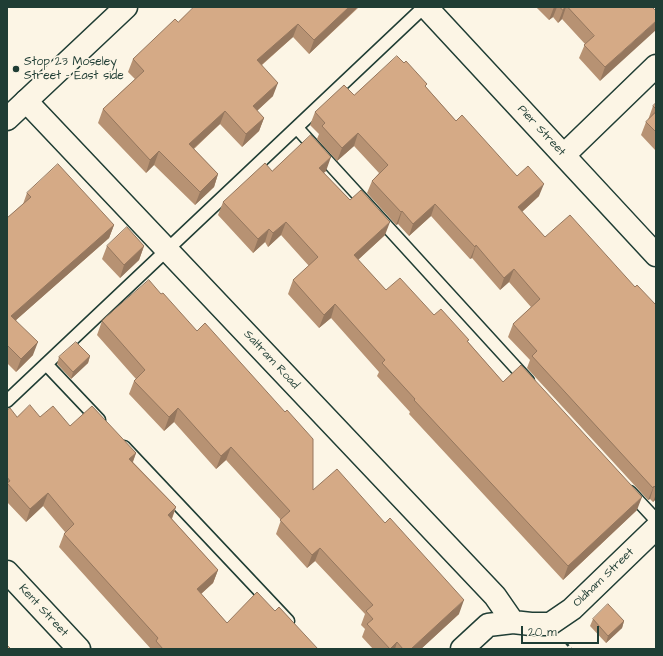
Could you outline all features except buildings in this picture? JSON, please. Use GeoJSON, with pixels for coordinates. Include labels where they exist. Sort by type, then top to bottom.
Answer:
{"type":"FeatureCollection","features":[{"type":"Feature","properties":{"kind":"street"},"geometry":{"type":"LineString","coordinates":[[7,119],[126,7]]}},
{"type":"Feature","properties":{"kind":"street","name":"Pier Street"},"geometry":{"type":"LineString","coordinates":[[425,7],[656,255]]}},
{"type":"Feature","properties":{"kind":"street"},"geometry":{"type":"LineString","coordinates":[[564,155],[656,66]]}},
{"type":"Feature","properties":{"kind":"street","name":"Saltram Road"},"geometry":{"type":"LineString","coordinates":[[26,101],[495,596],[513,622]]}},
{"type":"Feature","properties":{"kind":"street","name":"Oldham Street"},"geometry":{"type":"LineString","coordinates":[[462,649],[488,625],[513,622],[550,624],[572,609],[656,528]]}},
{"type":"Feature","properties":{"kind":"street","name":"Kent Street"},"geometry":{"type":"LineString","coordinates":[[7,572],[79,649]]}},
{"type":"Feature","properties":{"kind":"lane"},"geometry":{"type":"LineString","coordinates":[[7,401],[425,7]]}},
{"type":"Feature","properties":{"kind":"lane"},"geometry":{"type":"LineString","coordinates":[[296,128],[538,392]]}},
{"type":"Feature","properties":{"kind":"lane"},"geometry":{"type":"LineString","coordinates":[[46,364],[106,428]]}},
{"type":"Feature","properties":{"kind":"lane"},"geometry":{"type":"LineString","coordinates":[[117,440],[298,632]]}},
{"type":"Feature","properties":{"kind":"lane"},"geometry":{"type":"LineString","coordinates":[[624,485],[656,520]]}},
{"type":"Feature","properties":{"kind":"place","name":"Stop 23 Moseley Street - East side"},"geometry":{"type":"Point","coordinates":[16,69]}}]}
